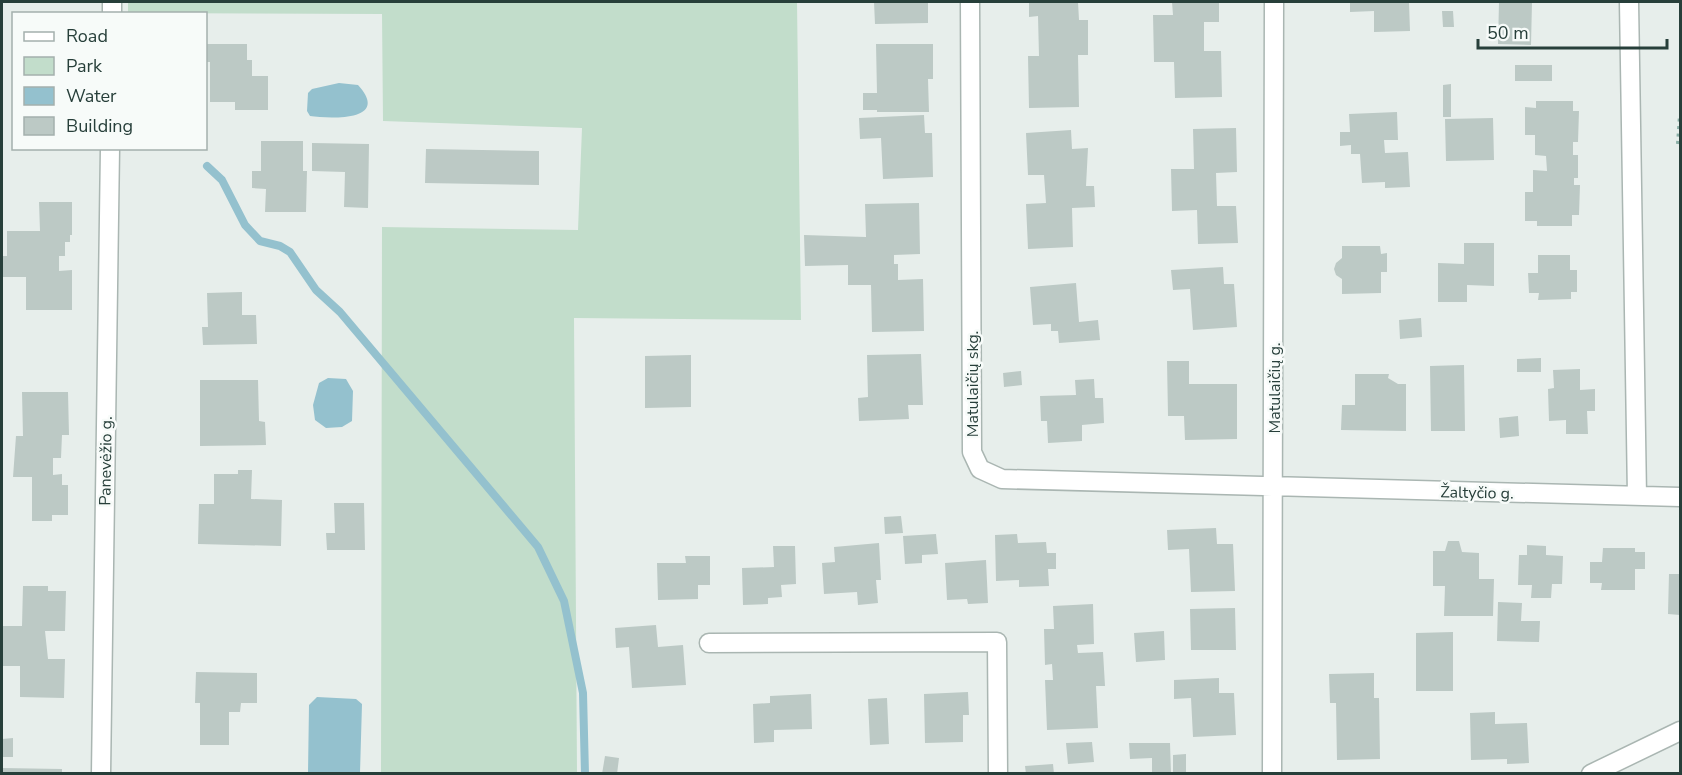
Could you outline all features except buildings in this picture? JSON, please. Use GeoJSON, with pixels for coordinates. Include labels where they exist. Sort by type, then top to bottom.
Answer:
{"type":"FeatureCollection","features":[{"type":"Feature","properties":{"kind":"street","name":"Matulaičių skg."},"geometry":{"type":"LineString","coordinates":[[970,2],[972,452],[980,469],[1002,479],[1274,488]]}},
{"type":"Feature","properties":{"kind":"street","name":"Matulaičių g."},"geometry":{"type":"LineString","coordinates":[[1272,774],[1274,2]]}},
{"type":"Feature","properties":{"kind":"street"},"geometry":{"type":"LineString","coordinates":[[1629,2],[1637,496]]}},
{"type":"Feature","properties":{"kind":"street","name":"Panevėžio g."},"geometry":{"type":"LineString","coordinates":[[101,774],[110,150]]}},
{"type":"Feature","properties":{"kind":"street","name":"Žaltyčio g."},"geometry":{"type":"LineString","coordinates":[[1274,488],[1680,497]]}},
{"type":"Feature","properties":{"kind":"street"},"geometry":{"type":"LineString","coordinates":[[709,643],[997,642],[999,774]]}},
{"type":"Feature","properties":{"kind":"street"},"geometry":{"type":"LineString","coordinates":[[1591,774],[1680,731]]}},
{"type":"Feature","properties":{"kind":"path"},"geometry":{"type":"LineString","coordinates":[[1678,144],[1680,116]]}},
{"type":"Feature","properties":{"kind":"green space"},"geometry":{"type":"Polygon","coordinates":[[[128,2],[797,2],[801,320],[574,318],[577,773],[381,773],[382,227],[578,230],[582,128],[383,121],[382,14],[128,12],[128,2]]]}},
{"type":"Feature","properties":{"kind":"water"},"geometry":{"type":"Polygon","coordinates":[[[339,83],[358,85],[366,97],[367,105],[363,111],[343,117],[310,116],[307,111],[308,93],[312,89],[339,83]]]}},
{"type":"Feature","properties":{"kind":"water"},"geometry":{"type":"Polygon","coordinates":[[[328,378],[346,379],[353,391],[352,421],[342,427],[326,428],[315,420],[313,405],[319,383],[328,378]]]}},
{"type":"Feature","properties":{"kind":"water"},"geometry":{"type":"Polygon","coordinates":[[[317,697],[356,699],[362,704],[360,773],[308,773],[309,705],[317,697]]]}},
{"type":"Feature","properties":{"kind":"waterway"},"geometry":{"type":"LineString","coordinates":[[207,166],[222,180],[245,225],[260,241],[280,246],[290,252],[316,290],[340,312],[538,547],[564,601],[583,693],[585,774]]}}]}
